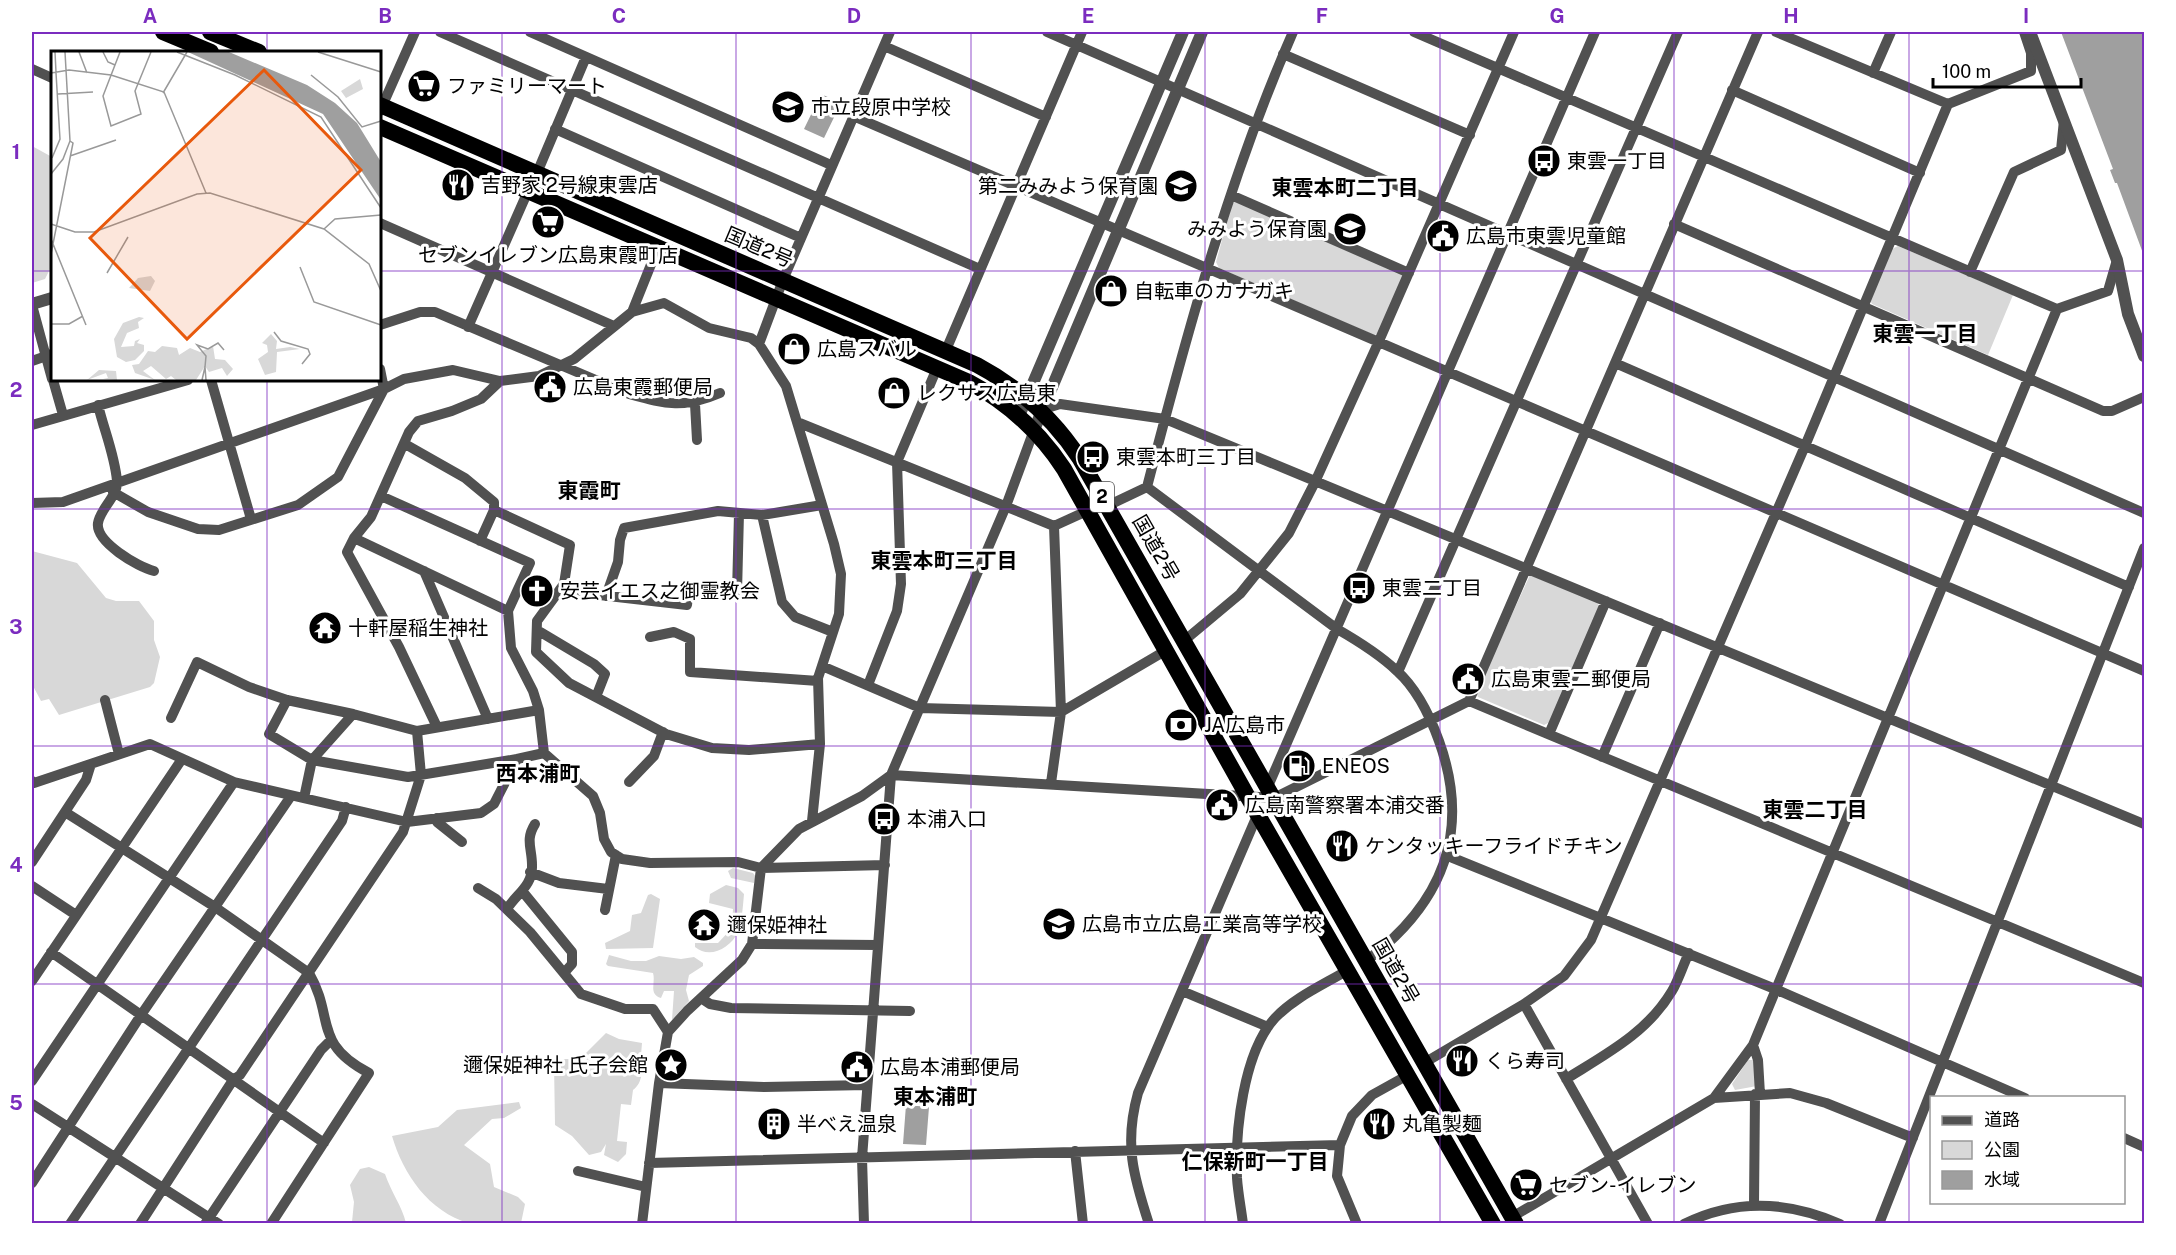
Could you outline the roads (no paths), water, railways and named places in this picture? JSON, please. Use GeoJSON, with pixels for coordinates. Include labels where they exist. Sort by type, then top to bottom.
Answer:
{"type":"FeatureCollection","features":[{"type":"Feature","properties":{"kind":"highway"},"geometry":{"type":"LineString","coordinates":[[163,32],[209,51]]}},
{"type":"Feature","properties":{"kind":"highway"},"geometry":{"type":"LineString","coordinates":[[218,33],[257,51]]}},
{"type":"Feature","properties":{"kind":"highway","name":"国道2号"},"geometry":{"type":"LineString","coordinates":[[381,108],[537,173],[946,350],[989,371],[1041,410],[1073,448],[1185,640],[1263,795],[1258,815],[1493,1224]]}},
{"type":"Feature","properties":{"kind":"highway","name":"国道2号"},"geometry":{"type":"LineString","coordinates":[[381,127],[979,387],[1034,430],[1064,469],[1165,651],[1263,795],[1366,962],[1514,1220]]}},
{"type":"Feature","properties":{"kind":"street"},"geometry":{"type":"LineString","coordinates":[[381,106],[415,32]]}},
{"type":"Feature","properties":{"kind":"street"},"geometry":{"type":"LineString","coordinates":[[440,32],[980,269]]}},
{"type":"Feature","properties":{"kind":"street"},"geometry":{"type":"LineString","coordinates":[[530,32],[831,165]]}},
{"type":"Feature","properties":{"kind":"street"},"geometry":{"type":"LineString","coordinates":[[759,344],[831,165],[890,32]]}},
{"type":"Feature","properties":{"kind":"street"},"geometry":{"type":"LineString","coordinates":[[1047,32],[2145,513]]}},
{"type":"Feature","properties":{"kind":"street"},"geometry":{"type":"LineString","coordinates":[[946,350],[1082,32]]}},
{"type":"Feature","properties":{"kind":"street"},"geometry":{"type":"LineString","coordinates":[[1019,416],[1183,32]]}},
{"type":"Feature","properties":{"kind":"street"},"geometry":{"type":"LineString","coordinates":[[864,1224],[862,1158],[891,775],[1006,506],[1041,410],[1202,32]]}},
{"type":"Feature","properties":{"kind":"street"},"geometry":{"type":"LineString","coordinates":[[1107,506],[1147,487],[1208,268],[1254,122],[1293,32]]}},
{"type":"Feature","properties":{"kind":"street"},"geometry":{"type":"LineString","coordinates":[[1414,32],[2057,309],[2108,291],[2117,260]]}},
{"type":"Feature","properties":{"kind":"street"},"geometry":{"type":"LineString","coordinates":[[1185,640],[1240,594],[1289,533],[1315,482],[1379,341],[1514,32]]}},
{"type":"Feature","properties":{"kind":"street"},"geometry":{"type":"LineString","coordinates":[[1263,795],[1595,32]]}},
{"type":"Feature","properties":{"kind":"street"},"geometry":{"type":"LineString","coordinates":[[1398,672],[1678,32]]}},
{"type":"Feature","properties":{"kind":"street"},"geometry":{"type":"LineString","coordinates":[[642,1224],[659,1083],[668,1032],[742,960],[752,944],[761,868],[783,843],[812,821],[862,796],[891,775],[1263,795],[1432,720],[1468,701],[1758,32]]}},
{"type":"Feature","properties":{"kind":"street"},"geometry":{"type":"LineString","coordinates":[[1776,32],[1948,104],[2031,71],[2031,53],[2024,32]]}},
{"type":"Feature","properties":{"kind":"street"},"geometry":{"type":"LineString","coordinates":[[1873,73],[1891,32]]}},
{"type":"Feature","properties":{"kind":"street"},"geometry":{"type":"LineString","coordinates":[[2030,32],[2117,260],[2128,314],[2145,356]]}},
{"type":"Feature","properties":{"kind":"street"},"geometry":{"type":"LineString","coordinates":[[884,46],[1046,117]]}},
{"type":"Feature","properties":{"kind":"street"},"geometry":{"type":"LineString","coordinates":[[1283,54],[1470,135]]}},
{"type":"Feature","properties":{"kind":"street"},"geometry":{"type":"LineString","coordinates":[[537,173],[586,57]]}},
{"type":"Feature","properties":{"kind":"street"},"geometry":{"type":"LineString","coordinates":[[32,69],[51,78]]}},
{"type":"Feature","properties":{"kind":"street"},"geometry":{"type":"LineString","coordinates":[[1732,90],[1920,173]]}},
{"type":"Feature","properties":{"kind":"street"},"geometry":{"type":"LineString","coordinates":[[1424,1063],[1524,1004],[1564,976],[1578,959],[1602,917],[1805,446],[1948,104]]}},
{"type":"Feature","properties":{"kind":"street"},"geometry":{"type":"LineString","coordinates":[[853,116],[2145,671]]}},
{"type":"Feature","properties":{"kind":"street"},"geometry":{"type":"LineString","coordinates":[[1970,272],[2014,172],[2061,150],[2064,119]]}},
{"type":"Feature","properties":{"kind":"street"},"geometry":{"type":"LineString","coordinates":[[555,129],[801,238]]}},
{"type":"Feature","properties":{"kind":"street"},"geometry":{"type":"LineString","coordinates":[[468,327],[528,191]]}},
{"type":"Feature","properties":{"kind":"street"},"geometry":{"type":"LineString","coordinates":[[1231,195],[1408,273]]}},
{"type":"Feature","properties":{"kind":"street"},"geometry":{"type":"LineString","coordinates":[[381,223],[614,326]]}},
{"type":"Feature","properties":{"kind":"street"},"geometry":{"type":"LineString","coordinates":[[1674,224],[2103,411],[2112,411],[2145,398]]}},
{"type":"Feature","properties":{"kind":"street"},"geometry":{"type":"LineString","coordinates":[[632,312],[658,247]]}},
{"type":"Feature","properties":{"kind":"street"},"geometry":{"type":"LineString","coordinates":[[32,361],[49,355],[32,305],[51,298]]}},
{"type":"Feature","properties":{"kind":"street"},"geometry":{"type":"LineString","coordinates":[[32,503],[63,502],[115,487],[230,443],[384,389],[404,379],[453,370],[500,381],[539,375],[574,359],[632,312],[664,303],[709,328],[751,338],[759,344],[786,386],[841,574],[839,614],[819,681],[820,744],[812,821]]}},
{"type":"Feature","properties":{"kind":"street"},"geometry":{"type":"LineString","coordinates":[[1514,1220],[1714,1098],[1753,1045],[1830,853],[2057,309]]}},
{"type":"Feature","properties":{"kind":"street"},"geometry":{"type":"LineString","coordinates":[[381,324],[420,312],[435,312],[629,394],[658,402],[695,404],[720,393]]}},
{"type":"Feature","properties":{"kind":"street"},"geometry":{"type":"LineString","coordinates":[[1615,363],[2129,587]]}},
{"type":"Feature","properties":{"kind":"street"},"geometry":{"type":"LineString","coordinates":[[868,685],[897,611],[901,584],[897,462],[937,368]]}},
{"type":"Feature","properties":{"kind":"street"},"geometry":{"type":"LineString","coordinates":[[115,487],[148,512],[198,529],[219,530],[298,505],[330,485],[348,460],[384,389],[381,374]]}},
{"type":"Feature","properties":{"kind":"street"},"geometry":{"type":"LineString","coordinates":[[54,381],[63,415]]}},
{"type":"Feature","properties":{"kind":"street"},"geometry":{"type":"LineString","coordinates":[[32,425],[184,381]]}},
{"type":"Feature","properties":{"kind":"street"},"geometry":{"type":"LineString","coordinates":[[211,381],[251,519]]}},
{"type":"Feature","properties":{"kind":"street"},"geometry":{"type":"LineString","coordinates":[[437,727],[399,647],[347,552],[354,538],[371,517],[409,432],[418,421],[481,399],[500,381]]}},
{"type":"Feature","properties":{"kind":"street"},"geometry":{"type":"LineString","coordinates":[[695,404],[697,440]]}},
{"type":"Feature","properties":{"kind":"street"},"geometry":{"type":"LineString","coordinates":[[1041,410],[1060,404],[1165,419],[2145,824]]}},
{"type":"Feature","properties":{"kind":"street"},"geometry":{"type":"LineString","coordinates":[[98,405],[115,487],[98,524],[100,534],[133,562],[154,571]]}},
{"type":"Feature","properties":{"kind":"street"},"geometry":{"type":"LineString","coordinates":[[797,422],[1054,526],[1086,511]]}},
{"type":"Feature","properties":{"kind":"street"},"geometry":{"type":"LineString","coordinates":[[405,444],[465,478],[494,502],[494,510],[480,541]]}},
{"type":"Feature","properties":{"kind":"street"},"geometry":{"type":"LineString","coordinates":[[1147,487],[1337,629],[1366,646],[1398,672],[1415,691],[1432,720],[1448,765],[1454,812],[1448,856],[1427,900],[1406,926],[1366,962]]}},
{"type":"Feature","properties":{"kind":"street"},"geometry":{"type":"LineString","coordinates":[[381,496],[530,563],[508,611],[511,648],[533,691],[539,710],[544,753],[593,796],[600,813],[603,839],[611,852],[650,863],[738,862],[761,868],[885,865]]}},
{"type":"Feature","properties":{"kind":"street"},"geometry":{"type":"LineString","coordinates":[[606,596],[618,562],[620,540],[624,528],[718,512],[762,515],[822,505]]}},
{"type":"Feature","properties":{"kind":"street"},"geometry":{"type":"LineString","coordinates":[[494,510],[570,545],[564,584],[537,621],[536,652],[569,683],[663,732],[712,748],[749,750],[820,744]]}},
{"type":"Feature","properties":{"kind":"street"},"geometry":{"type":"LineString","coordinates":[[564,584],[582,593],[687,605],[689,587],[737,593],[739,513]]}},
{"type":"Feature","properties":{"kind":"street"},"geometry":{"type":"LineString","coordinates":[[762,515],[782,602],[795,617],[833,632]]}},
{"type":"Feature","properties":{"kind":"street"},"geometry":{"type":"LineString","coordinates":[[1051,783],[1061,712],[1054,526]]}},
{"type":"Feature","properties":{"kind":"street"},"geometry":{"type":"LineString","coordinates":[[354,538],[508,611]]}},
{"type":"Feature","properties":{"kind":"street"},"geometry":{"type":"LineString","coordinates":[[1931,1096],[2145,548]]}},
{"type":"Feature","properties":{"kind":"street"},"geometry":{"type":"LineString","coordinates":[[424,571],[488,718]]}},
{"type":"Feature","properties":{"kind":"street"},"geometry":{"type":"LineString","coordinates":[[1549,734],[1606,601]]}},
{"type":"Feature","properties":{"kind":"street"},"geometry":{"type":"LineString","coordinates":[[1602,757],[1660,623]]}},
{"type":"Feature","properties":{"kind":"street"},"geometry":{"type":"LineString","coordinates":[[537,630],[594,664],[605,674],[596,697]]}},
{"type":"Feature","properties":{"kind":"street"},"geometry":{"type":"LineString","coordinates":[[650,637],[674,632],[690,639],[690,672],[819,681]]}},
{"type":"Feature","properties":{"kind":"street"},"geometry":{"type":"LineString","coordinates":[[822,666],[920,708],[1061,712],[1165,651]]}},
{"type":"Feature","properties":{"kind":"street"},"geometry":{"type":"LineString","coordinates":[[171,718],[197,662],[249,687],[287,700],[417,731],[539,710]]}},
{"type":"Feature","properties":{"kind":"street"},"geometry":{"type":"LineString","coordinates":[[105,700],[120,754]]}},
{"type":"Feature","properties":{"kind":"street"},"geometry":{"type":"LineString","coordinates":[[287,700],[269,734],[312,760],[408,777],[544,753]]}},
{"type":"Feature","properties":{"kind":"street"},"geometry":{"type":"LineString","coordinates":[[1468,701],[2145,983]]}},
{"type":"Feature","properties":{"kind":"street"},"geometry":{"type":"LineString","coordinates":[[304,798],[312,760],[353,714]]}},
{"type":"Feature","properties":{"kind":"street"},"geometry":{"type":"LineString","coordinates":[[140,1224],[233,1080],[240,1075],[309,973],[407,822],[420,774],[417,731]]}},
{"type":"Feature","properties":{"kind":"street"},"geometry":{"type":"LineString","coordinates":[[629,782],[654,756],[663,732]]}},
{"type":"Feature","properties":{"kind":"street"},"geometry":{"type":"LineString","coordinates":[[32,781],[34,783],[150,744],[234,782],[407,822],[481,813],[494,804],[517,759]]}},
{"type":"Feature","properties":{"kind":"street"},"geometry":{"type":"LineString","coordinates":[[32,981],[182,759]]}},
{"type":"Feature","properties":{"kind":"street"},"geometry":{"type":"LineString","coordinates":[[32,862],[87,780],[91,764]]}},
{"type":"Feature","properties":{"kind":"street"},"geometry":{"type":"LineString","coordinates":[[32,1081],[234,782]]}},
{"type":"Feature","properties":{"kind":"street"},"geometry":{"type":"LineString","coordinates":[[32,1183],[141,1015],[291,796]]}},
{"type":"Feature","properties":{"kind":"street"},"geometry":{"type":"LineString","coordinates":[[70,1224],[342,821],[346,807]]}},
{"type":"Feature","properties":{"kind":"street"},"geometry":{"type":"LineString","coordinates":[[65,812],[215,907],[309,973],[316,985],[331,1040],[343,1056],[369,1073],[271,1224]]}},
{"type":"Feature","properties":{"kind":"street"},"geometry":{"type":"LineString","coordinates":[[1149,1224],[1135,1179],[1130,1120],[1138,1093],[1258,815]]}},
{"type":"Feature","properties":{"kind":"street"},"geometry":{"type":"LineString","coordinates":[[437,818],[437,822],[462,842]]}},
{"type":"Feature","properties":{"kind":"street"},"geometry":{"type":"LineString","coordinates":[[507,909],[524,892],[532,866],[528,842],[535,824]]}},
{"type":"Feature","properties":{"kind":"street"},"geometry":{"type":"LineString","coordinates":[[605,910],[616,855]]}},
{"type":"Feature","properties":{"kind":"street"},"geometry":{"type":"LineString","coordinates":[[1448,856],[1775,988],[2020,1096]]}},
{"type":"Feature","properties":{"kind":"street"},"geometry":{"type":"LineString","coordinates":[[530,872],[559,883],[608,889]]}},
{"type":"Feature","properties":{"kind":"street"},"geometry":{"type":"LineString","coordinates":[[32,886],[76,915]]}},
{"type":"Feature","properties":{"kind":"street"},"geometry":{"type":"LineString","coordinates":[[478,888],[507,909],[551,955],[581,994],[625,1009],[653,1009],[668,1032]]}},
{"type":"Feature","properties":{"kind":"street"},"geometry":{"type":"LineString","coordinates":[[524,892],[572,952],[572,964],[564,973]]}},
{"type":"Feature","properties":{"kind":"street"},"geometry":{"type":"LineString","coordinates":[[752,944],[878,945]]}},
{"type":"Feature","properties":{"kind":"street"},"geometry":{"type":"LineString","coordinates":[[51,952],[324,1143]]}},
{"type":"Feature","properties":{"kind":"street"},"geometry":{"type":"LineString","coordinates":[[1566,1079],[1632,1038],[1655,1015],[1672,990],[1689,953]]}},
{"type":"Feature","properties":{"kind":"street"},"geometry":{"type":"LineString","coordinates":[[1243,1224],[1237,1178],[1237,1147],[1247,1082],[1257,1047],[1268,1027],[1293,1002],[1348,970]]}},
{"type":"Feature","properties":{"kind":"street"},"geometry":{"type":"LineString","coordinates":[[1182,991],[1268,1027]]}},
{"type":"Feature","properties":{"kind":"street"},"geometry":{"type":"LineString","coordinates":[[701,998],[710,1004],[731,1008],[910,1011]]}},
{"type":"Feature","properties":{"kind":"street"},"geometry":{"type":"LineString","coordinates":[[1524,1004],[1648,1224]]}},
{"type":"Feature","properties":{"kind":"street"},"geometry":{"type":"LineString","coordinates":[[207,1220],[321,1050],[331,1040]]}},
{"type":"Feature","properties":{"kind":"street"},"geometry":{"type":"LineString","coordinates":[[1753,1045],[1758,1060],[1754,1204]]}},
{"type":"Feature","properties":{"kind":"street"},"geometry":{"type":"LineString","coordinates":[[1357,1224],[1337,1176],[1340,1145],[1352,1116],[1372,1095],[1408,1075]]}},
{"type":"Feature","properties":{"kind":"street"},"geometry":{"type":"LineString","coordinates":[[659,1083],[764,1087],[867,1085]]}},
{"type":"Feature","properties":{"kind":"street"},"geometry":{"type":"LineString","coordinates":[[1714,1098],[1790,1093],[1826,1103],[1913,1138]]}},
{"type":"Feature","properties":{"kind":"street"},"geometry":{"type":"LineString","coordinates":[[1879,1224],[1930,1097]]}},
{"type":"Feature","properties":{"kind":"street"},"geometry":{"type":"LineString","coordinates":[[32,1104],[207,1220],[219,1224]]}},
{"type":"Feature","properties":{"kind":"street"},"geometry":{"type":"LineString","coordinates":[[2125,1138],[2145,1147]]}},
{"type":"Feature","properties":{"kind":"street"},"geometry":{"type":"LineString","coordinates":[[649,1163],[1340,1145]]}},
{"type":"Feature","properties":{"kind":"street"},"geometry":{"type":"LineString","coordinates":[[1075,1151],[1083,1224]]}},
{"type":"Feature","properties":{"kind":"street"},"geometry":{"type":"LineString","coordinates":[[578,1170],[646,1187]]}},
{"type":"Feature","properties":{"kind":"street"},"geometry":{"type":"LineString","coordinates":[[1684,1224],[1718,1209],[1754,1204],[1782,1206],[1817,1214],[1840,1224]]}},
{"type":"Feature","properties":{"kind":"water"},"geometry":{"type":"Polygon","coordinates":[[[2061,32],[2144,32],[2144,256],[2110,170],[2113,169],[2061,32]]]}},
{"type":"Feature","properties":{"kind":"water"},"geometry":{"type":"Polygon","coordinates":[[[821,94],[841,103],[824,138],[804,129],[821,94]]]}},
{"type":"Feature","properties":{"kind":"water"},"geometry":{"type":"Polygon","coordinates":[[[906,1105],[929,1107],[926,1145],[903,1144],[906,1105]]]}},
{"type":"Feature","properties":{"kind":"place","name":"ファミリーマート"},"geometry":{"type":"Point","coordinates":[424,86]}},
{"type":"Feature","properties":{"kind":"place","name":"市立段原中学校"},"geometry":{"type":"Point","coordinates":[788,107]}},
{"type":"Feature","properties":{"kind":"place","name":"東雲一丁目"},"geometry":{"type":"Point","coordinates":[1544,161]}},
{"type":"Feature","properties":{"kind":"place","name":"吉野家 2号線東雲店"},"geometry":{"type":"Point","coordinates":[458,185]}},
{"type":"Feature","properties":{"kind":"place","name":"第二みみよう保育園"},"geometry":{"type":"Point","coordinates":[1181,186]}},
{"type":"Feature","properties":{"kind":"place","name":"セブンイレブン広島東霞町店"},"geometry":{"type":"Point","coordinates":[548,222]}},
{"type":"Feature","properties":{"kind":"place","name":"みみよう保育園"},"geometry":{"type":"Point","coordinates":[1350,229]}},
{"type":"Feature","properties":{"kind":"place","name":"広島市東雲児童館"},"geometry":{"type":"Point","coordinates":[1443,236]}},
{"type":"Feature","properties":{"kind":"place","name":"自転車のカナガキ"},"geometry":{"type":"Point","coordinates":[1111,291]}},
{"type":"Feature","properties":{"kind":"place","name":"広島スバル"},"geometry":{"type":"Point","coordinates":[794,349]}},
{"type":"Feature","properties":{"kind":"place","name":"広島東霞郵便局"},"geometry":{"type":"Point","coordinates":[550,387]}},
{"type":"Feature","properties":{"kind":"place","name":"レクサス広島東"},"geometry":{"type":"Point","coordinates":[894,393]}},
{"type":"Feature","properties":{"kind":"place","name":"東雲本町三丁目"},"geometry":{"type":"Point","coordinates":[1093,457]}},
{"type":"Feature","properties":{"kind":"place","name":"東雲二丁目"},"geometry":{"type":"Point","coordinates":[1359,588]}},
{"type":"Feature","properties":{"kind":"place","name":"安芸イエス之御霊教会"},"geometry":{"type":"Point","coordinates":[537,591]}},
{"type":"Feature","properties":{"kind":"place","name":"十軒屋稲生神社"},"geometry":{"type":"Point","coordinates":[325,628]}},
{"type":"Feature","properties":{"kind":"place","name":"広島東雲二郵便局"},"geometry":{"type":"Point","coordinates":[1468,679]}},
{"type":"Feature","properties":{"kind":"place","name":"JA広島市"},"geometry":{"type":"Point","coordinates":[1181,725]}},
{"type":"Feature","properties":{"kind":"place","name":"ENEOS"},"geometry":{"type":"Point","coordinates":[1299,766]}},
{"type":"Feature","properties":{"kind":"place","name":"広島南警察署本浦交番"},"geometry":{"type":"Point","coordinates":[1222,805]}},
{"type":"Feature","properties":{"kind":"place","name":"本浦入口"},"geometry":{"type":"Point","coordinates":[884,819]}},
{"type":"Feature","properties":{"kind":"place","name":"ケンタッキーフライドチキン"},"geometry":{"type":"Point","coordinates":[1342,846]}},
{"type":"Feature","properties":{"kind":"place","name":"広島市立広島工業高等学校"},"geometry":{"type":"Point","coordinates":[1059,924]}},
{"type":"Feature","properties":{"kind":"place","name":"邇保姫神社"},"geometry":{"type":"Point","coordinates":[704,925]}},
{"type":"Feature","properties":{"kind":"place","name":"くら寿司"},"geometry":{"type":"Point","coordinates":[1462,1061]}},
{"type":"Feature","properties":{"kind":"place","name":"邇保姫神社 氏子会館"},"geometry":{"type":"Point","coordinates":[671,1065]}},
{"type":"Feature","properties":{"kind":"place","name":"広島本浦郵便局"},"geometry":{"type":"Point","coordinates":[857,1067]}},
{"type":"Feature","properties":{"kind":"place","name":"半べえ温泉"},"geometry":{"type":"Point","coordinates":[774,1124]}},
{"type":"Feature","properties":{"kind":"place","name":"丸亀製麺"},"geometry":{"type":"Point","coordinates":[1379,1124]}},
{"type":"Feature","properties":{"kind":"place","name":"セブン-イレブン"},"geometry":{"type":"Point","coordinates":[1526,1185]}},
{"type":"Feature","properties":{"kind":"district","name":"東雲本町二丁目"},"geometry":{"type":"Point","coordinates":[1345,188]}},
{"type":"Feature","properties":{"kind":"district","name":"東雲一丁目"},"geometry":{"type":"Point","coordinates":[1925,334]}},
{"type":"Feature","properties":{"kind":"district","name":"東霞町"},"geometry":{"type":"Point","coordinates":[589,491]}},
{"type":"Feature","properties":{"kind":"district","name":"東雲本町三丁目"},"geometry":{"type":"Point","coordinates":[944,561]}},
{"type":"Feature","properties":{"kind":"district","name":"西本浦町"},"geometry":{"type":"Point","coordinates":[538,774]}},
{"type":"Feature","properties":{"kind":"district","name":"東雲二丁目"},"geometry":{"type":"Point","coordinates":[1815,810]}},
{"type":"Feature","properties":{"kind":"district","name":"東本浦町"},"geometry":{"type":"Point","coordinates":[935,1097]}},
{"type":"Feature","properties":{"kind":"district","name":"仁保新町一丁目"},"geometry":{"type":"Point","coordinates":[1255,1162]}}]}
